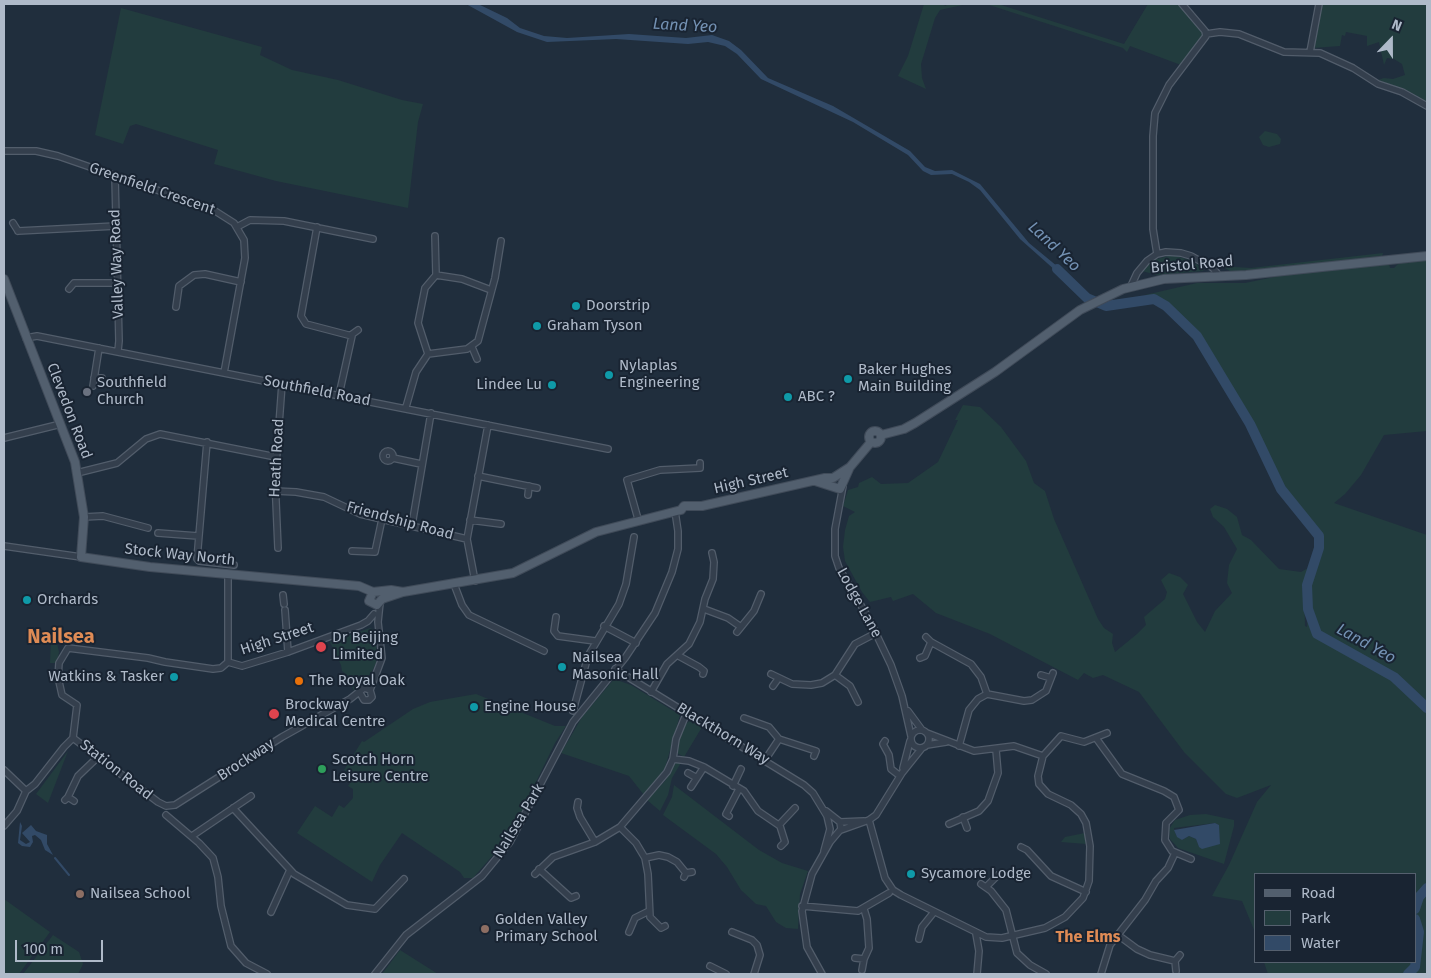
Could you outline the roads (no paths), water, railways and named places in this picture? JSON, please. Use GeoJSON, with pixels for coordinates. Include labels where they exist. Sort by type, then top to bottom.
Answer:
{"type":"FeatureCollection","features":[{"type":"Feature","properties":{"kind":"main road","name":"Bristol Road"},"geometry":{"type":"LineString","coordinates":[[837,482],[871,442],[868,436],[872,431],[878,431],[881,435],[904,430],[995,372],[1090,304],[1110,294],[1131,286],[1164,279],[1219,276],[1427,256]]}},
{"type":"Feature","properties":{"kind":"main road","name":"Clevedon Road"},"geometry":{"type":"LineString","coordinates":[[4,279],[61,424],[77,473],[84,517],[81,557]]}},
{"type":"Feature","properties":{"kind":"main road","name":"High Street"},"geometry":{"type":"LineString","coordinates":[[375,598],[391,590],[402,592],[513,573],[596,532],[638,519],[678,510],[687,511],[692,507],[815,481],[837,482]]}},
{"type":"Feature","properties":{"kind":"main road","name":"Stock Way North"},"geometry":{"type":"LineString","coordinates":[[81,557],[150,567],[353,587],[375,598]]}},
{"type":"Feature","properties":{"kind":"street"},"geometry":{"type":"LineString","coordinates":[[1182,4],[1206,34]]}},
{"type":"Feature","properties":{"kind":"street"},"geometry":{"type":"LineString","coordinates":[[1310,52],[1319,4]]}},
{"type":"Feature","properties":{"kind":"street"},"geometry":{"type":"LineString","coordinates":[[1157,254],[1153,229],[1153,136],[1155,113],[1169,85],[1206,34],[1220,32],[1239,34],[1284,52],[1310,52],[1334,58],[1378,84],[1402,92],[1427,106]]}},
{"type":"Feature","properties":{"kind":"street","name":"Greenfield Crescent"},"geometry":{"type":"LineString","coordinates":[[4,151],[36,151],[50,154],[216,211],[237,227]]}},
{"type":"Feature","properties":{"kind":"street","name":"Valley Way Road"},"geometry":{"type":"LineString","coordinates":[[115,176],[118,352]]}},
{"type":"Feature","properties":{"kind":"street"},"geometry":{"type":"LineString","coordinates":[[224,373],[241,282],[245,247],[237,227],[246,221],[255,219],[284,221],[317,227],[365,240],[373,239]]}},
{"type":"Feature","properties":{"kind":"street"},"geometry":{"type":"LineString","coordinates":[[13,224],[18,234],[116,226]]}},
{"type":"Feature","properties":{"kind":"street"},"geometry":{"type":"LineString","coordinates":[[317,227],[301,318],[308,325],[351,335],[358,330]]}},
{"type":"Feature","properties":{"kind":"street"},"geometry":{"type":"LineString","coordinates":[[428,354],[418,321],[425,288],[436,275],[438,239]]}},
{"type":"Feature","properties":{"kind":"street"},"geometry":{"type":"LineString","coordinates":[[406,407],[414,376],[428,354],[472,346],[480,338],[491,290],[500,265],[501,241]]}},
{"type":"Feature","properties":{"kind":"street"},"geometry":{"type":"LineString","coordinates":[[1131,286],[1139,269],[1157,254],[1170,251],[1185,254],[1210,267],[1219,276]]}},
{"type":"Feature","properties":{"kind":"street"},"geometry":{"type":"LineString","coordinates":[[183,302],[176,304],[181,285],[194,275],[204,274],[241,282]]}},
{"type":"Feature","properties":{"kind":"street"},"geometry":{"type":"LineString","coordinates":[[436,275],[462,279],[491,290]]}},
{"type":"Feature","properties":{"kind":"street"},"geometry":{"type":"LineString","coordinates":[[69,289],[74,283],[118,282]]}},
{"type":"Feature","properties":{"kind":"street"},"geometry":{"type":"LineString","coordinates":[[339,395],[352,338],[351,335]]}},
{"type":"Feature","properties":{"kind":"street","name":"Southfield Road"},"geometry":{"type":"LineString","coordinates":[[26,338],[37,336],[608,448]]}},
{"type":"Feature","properties":{"kind":"street"},"geometry":{"type":"LineString","coordinates":[[472,346],[476,359]]}},
{"type":"Feature","properties":{"kind":"street"},"geometry":{"type":"LineString","coordinates":[[93,386],[99,348]]}},
{"type":"Feature","properties":{"kind":"street"},"geometry":{"type":"LineString","coordinates":[[94,378],[102,378]]}},
{"type":"Feature","properties":{"kind":"street","name":"Heath Road"},"geometry":{"type":"LineString","coordinates":[[278,548],[275,491],[282,384]]}},
{"type":"Feature","properties":{"kind":"street"},"geometry":{"type":"LineString","coordinates":[[412,526],[431,413]]}},
{"type":"Feature","properties":{"kind":"street"},"geometry":{"type":"LineString","coordinates":[[4,438],[61,424]]}},
{"type":"Feature","properties":{"kind":"street"},"geometry":{"type":"LineString","coordinates":[[475,580],[467,539],[488,425]]}},
{"type":"Feature","properties":{"kind":"street"},"geometry":{"type":"LineString","coordinates":[[77,473],[117,463],[146,439],[153,436],[167,435],[276,457]]}},
{"type":"Feature","properties":{"kind":"street"},"geometry":{"type":"LineString","coordinates":[[207,442],[197,558],[199,561],[234,564]]}},
{"type":"Feature","properties":{"kind":"street"},"geometry":{"type":"LineString","coordinates":[[393,458],[421,464]]}},
{"type":"Feature","properties":{"kind":"street"},"geometry":{"type":"LineString","coordinates":[[638,519],[627,480],[660,470],[700,468],[700,463]]}},
{"type":"Feature","properties":{"kind":"street"},"geometry":{"type":"LineString","coordinates":[[478,476],[537,488]]}},
{"type":"Feature","properties":{"kind":"street","name":"Lodge Lane"},"geometry":{"type":"LineString","coordinates":[[837,482],[841,501],[835,529],[835,556],[839,568],[876,633],[890,665],[903,703],[911,738],[901,774]]}},
{"type":"Feature","properties":{"kind":"street"},"geometry":{"type":"LineString","coordinates":[[528,495],[529,486]]}},
{"type":"Feature","properties":{"kind":"street","name":"Friendship Road"},"geometry":{"type":"LineString","coordinates":[[275,491],[296,492],[324,497],[350,511],[467,539]]}},
{"type":"Feature","properties":{"kind":"street","name":"Nailsea Park"},"geometry":{"type":"LineString","coordinates":[[375,974],[406,935],[476,881],[496,861],[534,798],[565,735],[585,706],[636,643],[655,613],[672,572],[678,543],[678,510]]}},
{"type":"Feature","properties":{"kind":"street"},"geometry":{"type":"LineString","coordinates":[[84,517],[103,516],[148,528]]}},
{"type":"Feature","properties":{"kind":"street"},"geometry":{"type":"LineString","coordinates":[[352,552],[376,555],[382,518]]}},
{"type":"Feature","properties":{"kind":"street"},"geometry":{"type":"LineString","coordinates":[[470,520],[487,527],[501,524]]}},
{"type":"Feature","properties":{"kind":"street"},"geometry":{"type":"LineString","coordinates":[[277,533],[284,532]]}},
{"type":"Feature","properties":{"kind":"street"},"geometry":{"type":"LineString","coordinates":[[158,533],[198,536]]}},
{"type":"Feature","properties":{"kind":"street"},"geometry":{"type":"LineString","coordinates":[[573,710],[578,686],[595,641],[618,604],[633,573],[634,537]]}},
{"type":"Feature","properties":{"kind":"street","name":"Stock Way North"},"geometry":{"type":"LineString","coordinates":[[4,546],[81,557]]}},
{"type":"Feature","properties":{"kind":"street"},"geometry":{"type":"LineString","coordinates":[[651,692],[665,667],[691,641],[704,609],[713,579],[717,562],[712,553]]}},
{"type":"Feature","properties":{"kind":"street"},"geometry":{"type":"LineString","coordinates":[[228,574],[228,662]]}},
{"type":"Feature","properties":{"kind":"street"},"geometry":{"type":"LineString","coordinates":[[454,584],[462,605],[469,615],[544,651]]}},
{"type":"Feature","properties":{"kind":"street"},"geometry":{"type":"LineString","coordinates":[[283,595],[288,652]]}},
{"type":"Feature","properties":{"kind":"street","name":"Brockway"},"geometry":{"type":"LineString","coordinates":[[375,598],[374,614],[378,622]]}},
{"type":"Feature","properties":{"kind":"street","name":"Brockway"},"geometry":{"type":"LineString","coordinates":[[169,806],[182,802],[263,748],[364,692],[374,678],[382,658],[375,598]]}},
{"type":"Feature","properties":{"kind":"street"},"geometry":{"type":"LineString","coordinates":[[704,609],[728,618],[739,629],[762,598]]}},
{"type":"Feature","properties":{"kind":"street","name":"High Street"},"geometry":{"type":"LineString","coordinates":[[68,648],[148,658],[213,669],[221,668],[228,662],[242,666],[288,652],[361,625],[374,614]]}},
{"type":"Feature","properties":{"kind":"street"},"geometry":{"type":"LineString","coordinates":[[556,617],[551,632],[561,637],[595,641]]}},
{"type":"Feature","properties":{"kind":"street"},"geometry":{"type":"LineString","coordinates":[[604,626],[636,643]]}},
{"type":"Feature","properties":{"kind":"street"},"geometry":{"type":"LineString","coordinates":[[770,674],[792,684],[810,686],[825,682],[835,675],[855,644],[876,633]]}},
{"type":"Feature","properties":{"kind":"street"},"geometry":{"type":"LineString","coordinates":[[926,636],[931,642],[971,664],[981,677],[987,694]]}},
{"type":"Feature","properties":{"kind":"street"},"geometry":{"type":"LineString","coordinates":[[920,658],[925,656],[931,642]]}},
{"type":"Feature","properties":{"kind":"street","name":"Station Road"},"geometry":{"type":"LineString","coordinates":[[68,648],[64,652],[58,667],[60,689],[64,697],[77,705],[74,738],[156,801],[169,806]]}},
{"type":"Feature","properties":{"kind":"street"},"geometry":{"type":"LineString","coordinates":[[678,655],[705,671]]}},
{"type":"Feature","properties":{"kind":"street","name":"Blackthorn Way"},"geometry":{"type":"LineString","coordinates":[[615,669],[804,785],[813,793],[823,808]]}},
{"type":"Feature","properties":{"kind":"street"},"geometry":{"type":"LineString","coordinates":[[835,675],[850,686],[858,702]]}},
{"type":"Feature","properties":{"kind":"street"},"geometry":{"type":"LineString","coordinates":[[959,746],[972,705],[987,694],[1024,701],[1032,700],[1046,691],[1052,675],[1041,675]]}},
{"type":"Feature","properties":{"kind":"street"},"geometry":{"type":"LineString","coordinates":[[773,686],[778,679]]}},
{"type":"Feature","properties":{"kind":"street"},"geometry":{"type":"LineString","coordinates":[[578,686],[585,688]]}},
{"type":"Feature","properties":{"kind":"street","name":"Lodge Lane"},"geometry":{"type":"LineString","coordinates":[[903,703],[924,732]]}},
{"type":"Feature","properties":{"kind":"street"},"geometry":{"type":"LineString","coordinates":[[572,900],[537,872],[556,855],[595,842],[620,827],[660,783],[673,758],[676,739],[687,712]]}},
{"type":"Feature","properties":{"kind":"street"},"geometry":{"type":"LineString","coordinates":[[749,717],[771,728],[779,739],[816,751],[814,756]]}},
{"type":"Feature","properties":{"kind":"street"},"geometry":{"type":"LineString","coordinates":[[951,742],[924,747],[914,746],[911,738],[914,732],[924,732],[951,742],[959,746],[974,751],[1018,746],[1043,756]]}},
{"type":"Feature","properties":{"kind":"street"},"geometry":{"type":"LineString","coordinates":[[924,732],[929,738],[924,747]]}},
{"type":"Feature","properties":{"kind":"street"},"geometry":{"type":"LineString","coordinates":[[868,821],[888,884],[901,895],[976,934],[991,938],[1012,936],[1038,930],[1060,921],[1079,904],[1086,892],[1090,846],[1086,823],[1074,807],[1051,796],[1040,787],[1038,776],[1043,756],[1060,736],[1081,742],[1107,733]]}},
{"type":"Feature","properties":{"kind":"street"},"geometry":{"type":"LineString","coordinates":[[4,826],[17,811],[26,791],[48,770],[64,747],[74,738]]}},
{"type":"Feature","properties":{"kind":"street"},"geometry":{"type":"LineString","coordinates":[[1096,738],[1122,774],[1167,792],[1176,800],[1179,811],[1167,821],[1164,832],[1167,845],[1175,853],[1191,859]]}},
{"type":"Feature","properties":{"kind":"street"},"geometry":{"type":"LineString","coordinates":[[765,760],[779,739]]}},
{"type":"Feature","properties":{"kind":"street"},"geometry":{"type":"LineString","coordinates":[[885,741],[883,744],[889,755],[892,770],[901,774]]}},
{"type":"Feature","properties":{"kind":"street","name":"Lodge Lane"},"geometry":{"type":"LineString","coordinates":[[868,821],[876,815],[901,774],[924,747]]}},
{"type":"Feature","properties":{"kind":"street"},"geometry":{"type":"LineString","coordinates":[[949,824],[979,811],[988,801],[998,773],[996,750]]}},
{"type":"Feature","properties":{"kind":"street"},"geometry":{"type":"LineString","coordinates":[[74,801],[66,798],[78,776],[99,756]]}},
{"type":"Feature","properties":{"kind":"street"},"geometry":{"type":"LineString","coordinates":[[673,758],[689,761],[704,767],[748,795],[758,811],[780,825],[786,844]]}},
{"type":"Feature","properties":{"kind":"street"},"geometry":{"type":"LineString","coordinates":[[691,787],[704,767]]}},
{"type":"Feature","properties":{"kind":"street"},"geometry":{"type":"LineString","coordinates":[[729,816],[726,814],[741,776],[741,768]]}},
{"type":"Feature","properties":{"kind":"street"},"geometry":{"type":"LineString","coordinates":[[4,770],[26,791]]}},
{"type":"Feature","properties":{"kind":"street"},"geometry":{"type":"LineString","coordinates":[[688,773],[697,778]]}},
{"type":"Feature","properties":{"kind":"street"},"geometry":{"type":"LineString","coordinates":[[192,836],[251,796]]}},
{"type":"Feature","properties":{"kind":"street"},"geometry":{"type":"LineString","coordinates":[[576,805],[581,819],[595,842]]}},
{"type":"Feature","properties":{"kind":"street"},"geometry":{"type":"LineString","coordinates":[[233,808],[290,870],[304,881],[345,904],[371,910],[376,908],[404,879]]}},
{"type":"Feature","properties":{"kind":"street"},"geometry":{"type":"LineString","coordinates":[[780,825],[788,810],[795,808]]}},
{"type":"Feature","properties":{"kind":"street"},"geometry":{"type":"LineString","coordinates":[[821,974],[807,947],[803,929],[802,906],[809,881],[824,851],[839,831],[839,822],[823,808]]}},
{"type":"Feature","properties":{"kind":"street"},"geometry":{"type":"LineString","coordinates":[[823,808],[832,832],[868,821]]}},
{"type":"Feature","properties":{"kind":"street"},"geometry":{"type":"LineString","coordinates":[[166,815],[192,836],[214,860],[220,906],[232,948],[246,963],[267,974]]}},
{"type":"Feature","properties":{"kind":"street"},"geometry":{"type":"LineString","coordinates":[[963,817],[967,828]]}},
{"type":"Feature","properties":{"kind":"street"},"geometry":{"type":"LineString","coordinates":[[824,851],[832,822],[868,821]]}},
{"type":"Feature","properties":{"kind":"street"},"geometry":{"type":"LineString","coordinates":[[620,827],[636,843],[645,858],[648,874],[649,912],[653,921],[662,930]]}},
{"type":"Feature","properties":{"kind":"street"},"geometry":{"type":"LineString","coordinates":[[1021,847],[1032,852],[1051,876],[1086,892]]}},
{"type":"Feature","properties":{"kind":"street"},"geometry":{"type":"LineString","coordinates":[[1101,974],[1107,950],[1146,900],[1156,881],[1168,868],[1175,853]]}},
{"type":"Feature","properties":{"kind":"street"},"geometry":{"type":"LineString","coordinates":[[645,858],[659,855],[668,857],[678,862],[688,874]]}},
{"type":"Feature","properties":{"kind":"street"},"geometry":{"type":"LineString","coordinates":[[274,910],[290,870]]}},
{"type":"Feature","properties":{"kind":"street"},"geometry":{"type":"LineString","coordinates":[[998,875],[984,885],[1006,910],[1017,953],[1030,965],[1046,974]]}},
{"type":"Feature","properties":{"kind":"street"},"geometry":{"type":"LineString","coordinates":[[802,906],[836,911],[864,909],[889,893]]}},
{"type":"Feature","properties":{"kind":"street"},"geometry":{"type":"LineString","coordinates":[[862,970],[869,948],[867,919],[864,909]]}},
{"type":"Feature","properties":{"kind":"street"},"geometry":{"type":"LineString","coordinates":[[629,934],[635,918],[649,912]]}},
{"type":"Feature","properties":{"kind":"street"},"geometry":{"type":"LineString","coordinates":[[921,935],[934,912]]}},
{"type":"Feature","properties":{"kind":"street"},"geometry":{"type":"LineString","coordinates":[[735,931],[753,941],[759,950],[760,958],[754,974]]}},
{"type":"Feature","properties":{"kind":"street"},"geometry":{"type":"LineString","coordinates":[[976,934],[980,951],[978,974]]}},
{"type":"Feature","properties":{"kind":"street"},"geometry":{"type":"LineString","coordinates":[[1118,935],[1141,951],[1175,961]]}},
{"type":"Feature","properties":{"kind":"street"},"geometry":{"type":"LineString","coordinates":[[1176,971],[1175,961],[1180,955]]}},
{"type":"Feature","properties":{"kind":"street"},"geometry":{"type":"LineString","coordinates":[[854,958],[864,959]]}},
{"type":"Feature","properties":{"kind":"street"},"geometry":{"type":"LineString","coordinates":[[712,970],[726,974]]}},
{"type":"Feature","properties":{"kind":"water"},"geometry":{"type":"Polygon","coordinates":[[[466,4],[478,4],[507,18],[520,28],[544,36],[567,38],[629,34],[686,38],[712,35],[729,41],[741,50],[768,78],[833,106],[910,151],[925,167],[935,171],[952,170],[980,184],[1029,243],[1069,276],[1065,279],[1020,239],[980,190],[969,182],[952,174],[931,175],[923,171],[908,155],[853,122],[761,79],[737,54],[725,46],[708,42],[688,44],[616,39],[547,42],[517,32],[466,4]]]}},
{"type":"Feature","properties":{"kind":"water"},"geometry":{"type":"Polygon","coordinates":[[[20,822],[22,826],[20,840],[26,844],[30,842],[22,833],[31,825],[36,831],[47,835],[47,844],[53,855],[45,850],[41,840],[35,835],[32,836],[33,842],[30,847],[22,846],[18,843],[20,822]]]}},
{"type":"Feature","properties":{"kind":"water"},"geometry":{"type":"Polygon","coordinates":[[[1215,823],[1219,825],[1220,844],[1202,849],[1199,847],[1196,839],[1189,836],[1182,840],[1177,837],[1174,830],[1215,823]]]}},
{"type":"Feature","properties":{"kind":"waterway","name":"Land Yeo"},"geometry":{"type":"LineString","coordinates":[[1057,269],[1087,298],[1106,306],[1154,299],[1166,306],[1197,336],[1250,424],[1281,489],[1319,536],[1319,548],[1307,585],[1308,609],[1317,634],[1394,677],[1427,708]]}},
{"type":"Feature","properties":{"kind":"waterway"},"geometry":{"type":"LineString","coordinates":[[55,858],[69,875]]}},
{"type":"Feature","properties":{"kind":"waterway","name":"Land Yeo"},"geometry":{"type":"LineString","coordinates":[[1416,906],[1419,897],[1427,888]]}},
{"type":"Feature","properties":{"kind":"waterway","name":"Land Yeo"},"geometry":{"type":"LineString","coordinates":[[1416,922],[1419,932],[1416,958]]}},
{"type":"Feature","properties":{"kind":"waterway","name":"Land Yeo"},"geometry":{"type":"LineString","coordinates":[[1408,974],[1415,967],[1415,963]]}},
{"type":"Feature","properties":{"kind":"place","name":"Doorstrip"},"geometry":{"type":"Point","coordinates":[576,306]}},
{"type":"Feature","properties":{"kind":"place","name":"Graham Tyson"},"geometry":{"type":"Point","coordinates":[537,326]}},
{"type":"Feature","properties":{"kind":"place","name":"Nylaplas Engineering"},"geometry":{"type":"Point","coordinates":[609,375]}},
{"type":"Feature","properties":{"kind":"place","name":"Baker Hughes Main Building"},"geometry":{"type":"Point","coordinates":[848,379]}},
{"type":"Feature","properties":{"kind":"place","name":"Lindee Lu"},"geometry":{"type":"Point","coordinates":[552,385]}},
{"type":"Feature","properties":{"kind":"place","name":"Southfield Church"},"geometry":{"type":"Point","coordinates":[87,392]}},
{"type":"Feature","properties":{"kind":"place","name":"ABC ?"},"geometry":{"type":"Point","coordinates":[788,397]}},
{"type":"Feature","properties":{"kind":"place","name":"Orchards"},"geometry":{"type":"Point","coordinates":[27,600]}},
{"type":"Feature","properties":{"kind":"place","name":"Dr Beijing Limited"},"geometry":{"type":"Point","coordinates":[321,647]}},
{"type":"Feature","properties":{"kind":"place","name":"Nailsea Masonic Hall"},"geometry":{"type":"Point","coordinates":[562,667]}},
{"type":"Feature","properties":{"kind":"place","name":"Watkins & Tasker"},"geometry":{"type":"Point","coordinates":[174,677]}},
{"type":"Feature","properties":{"kind":"place","name":"The Royal Oak"},"geometry":{"type":"Point","coordinates":[299,681]}},
{"type":"Feature","properties":{"kind":"place","name":"Engine House"},"geometry":{"type":"Point","coordinates":[474,707]}},
{"type":"Feature","properties":{"kind":"place","name":"Brockway Medical Centre"},"geometry":{"type":"Point","coordinates":[274,714]}},
{"type":"Feature","properties":{"kind":"place","name":"Scotch Horn Leisure Centre"},"geometry":{"type":"Point","coordinates":[322,769]}},
{"type":"Feature","properties":{"kind":"place","name":"Sycamore Lodge"},"geometry":{"type":"Point","coordinates":[911,874]}},
{"type":"Feature","properties":{"kind":"place","name":"Nailsea School"},"geometry":{"type":"Point","coordinates":[80,894]}},
{"type":"Feature","properties":{"kind":"place","name":"Golden Valley Primary School"},"geometry":{"type":"Point","coordinates":[485,929]}},
{"type":"Feature","properties":{"kind":"district","name":"Nailsea"},"geometry":{"type":"Point","coordinates":[61,637]}},
{"type":"Feature","properties":{"kind":"district","name":"The Elms"},"geometry":{"type":"Point","coordinates":[1088,938]}}]}
